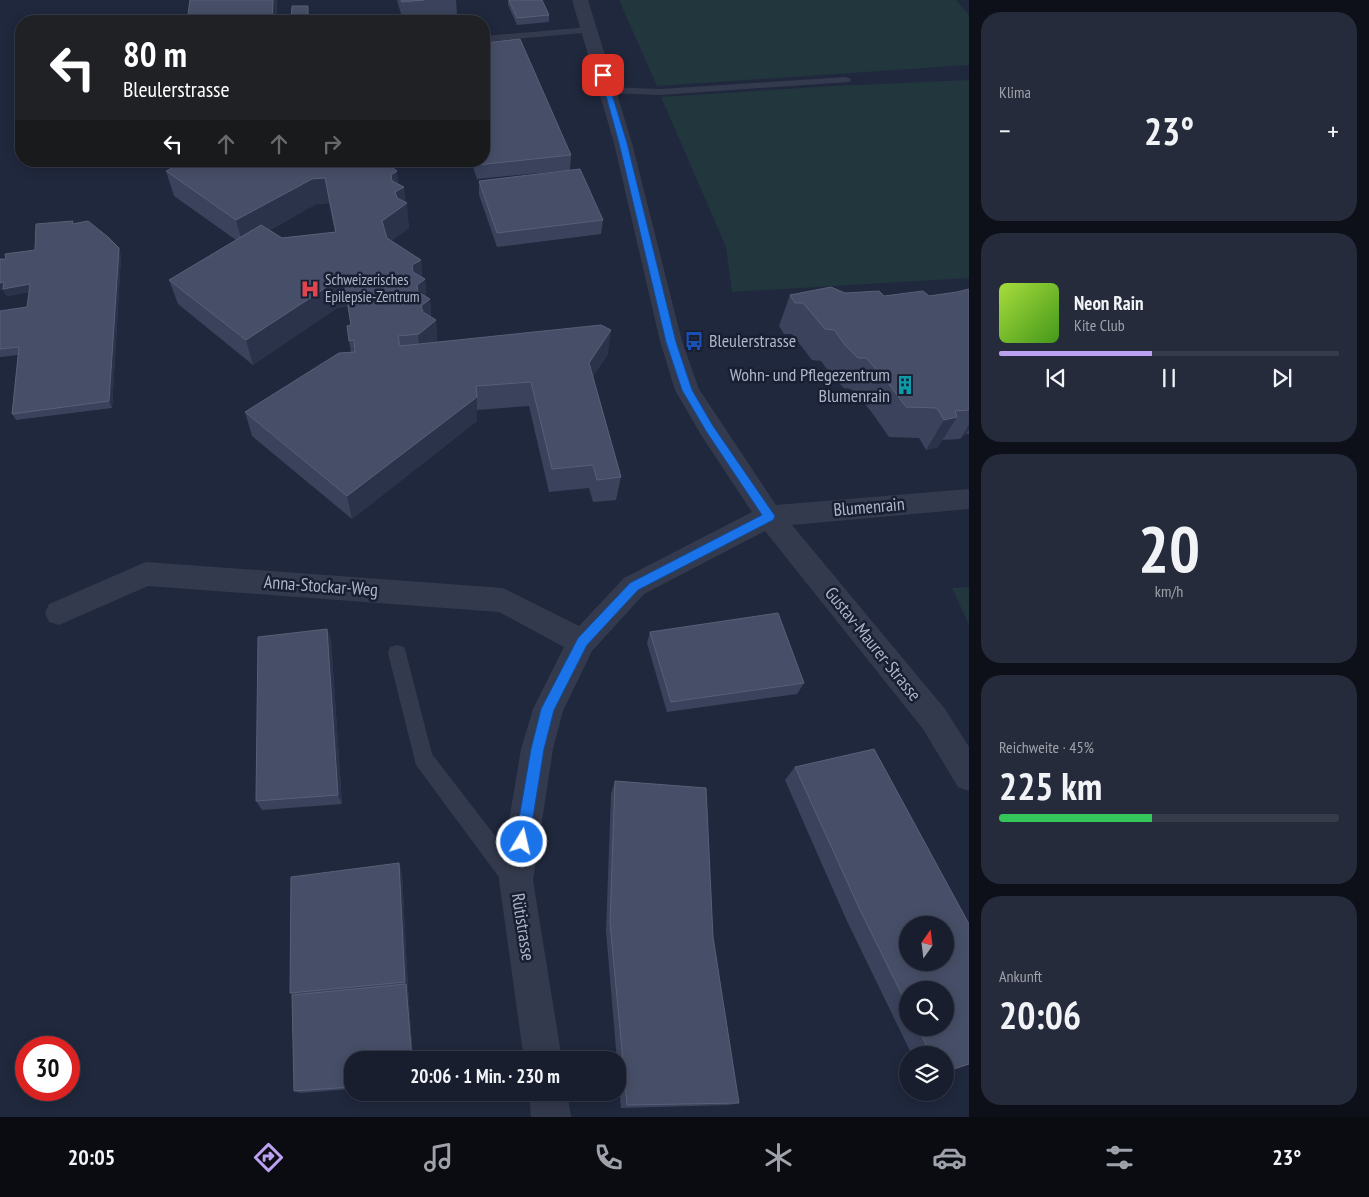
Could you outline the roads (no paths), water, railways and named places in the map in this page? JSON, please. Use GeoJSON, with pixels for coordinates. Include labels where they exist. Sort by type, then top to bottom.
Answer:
{"type":"FeatureCollection","features":[{"type":"Feature","properties":{"kind":"street"},"geometry":{"type":"LineString","coordinates":[[580,0],[623,143],[671,342],[687,390],[769,516]]}},
{"type":"Feature","properties":{"kind":"street","name":"Blumenrain"},"geometry":{"type":"LineString","coordinates":[[769,516],[969,499]]}},
{"type":"Feature","properties":{"kind":"street","name":"Rütistrasse"},"geometry":{"type":"LineString","coordinates":[[542,1051],[516,880],[538,749],[548,709],[582,642],[634,586],[769,516]]}},
{"type":"Feature","properties":{"kind":"street","name":"Gustav-Maurer-Strasse"},"geometry":{"type":"LineString","coordinates":[[769,516],[934,719],[969,776]]}},
{"type":"Feature","properties":{"kind":"street","name":"Anna-Stockar-Weg"},"geometry":{"type":"LineString","coordinates":[[58,613],[146,574],[503,600],[582,642]]}},
{"type":"Feature","properties":{"kind":"street"},"geometry":{"type":"LineString","coordinates":[[549,1101],[551,1117]]}},
{"type":"Feature","properties":{"kind":"lane"},"geometry":{"type":"LineString","coordinates":[[490,38],[589,30]]}},
{"type":"Feature","properties":{"kind":"lane"},"geometry":{"type":"LineString","coordinates":[[607,90],[660,92],[845,80]]}},
{"type":"Feature","properties":{"kind":"lane"},"geometry":{"type":"LineString","coordinates":[[396,653],[423,758],[516,880]]}},
{"type":"Feature","properties":{"kind":"place","name":"Schweizerisches Epilepsie-Zentrum"},"geometry":{"type":"Point","coordinates":[310,289]}},
{"type":"Feature","properties":{"kind":"place","name":"Bleulerstrasse"},"geometry":{"type":"Point","coordinates":[694,341]}},
{"type":"Feature","properties":{"kind":"place","name":"Wohn- und Pflegezentrum Blumenrain"},"geometry":{"type":"Point","coordinates":[905,385]}}]}
